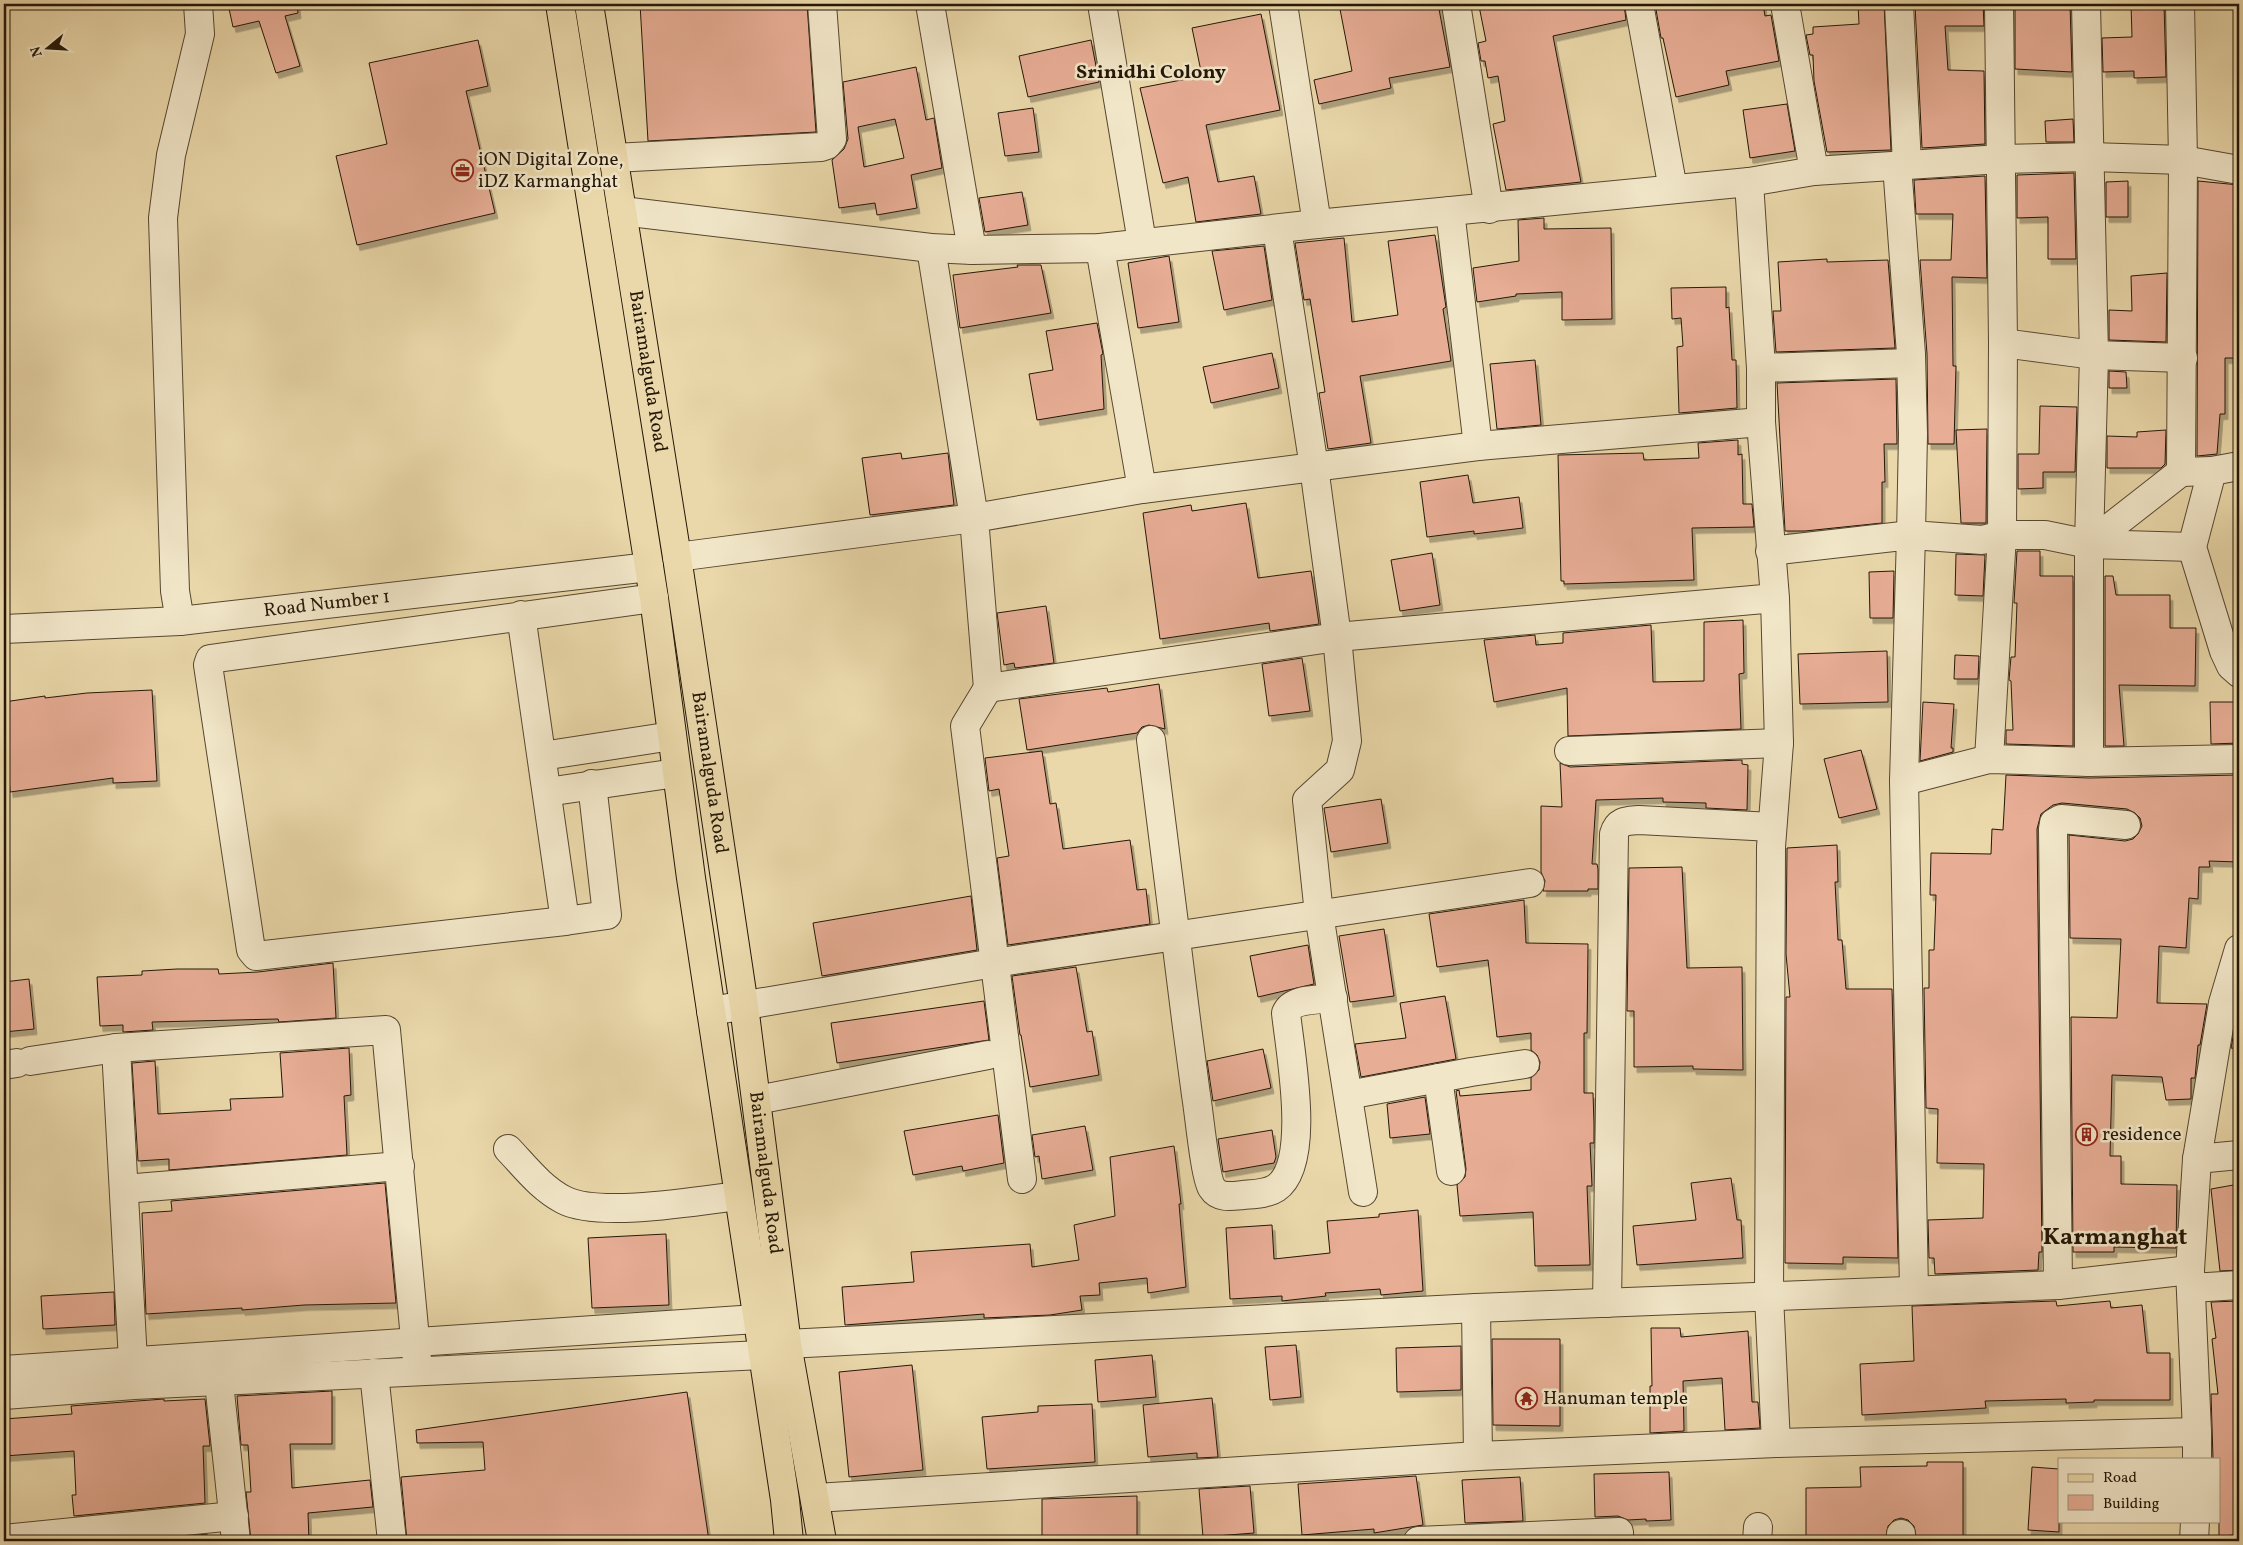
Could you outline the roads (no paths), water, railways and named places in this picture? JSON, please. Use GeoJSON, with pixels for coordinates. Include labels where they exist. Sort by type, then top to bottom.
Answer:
{"type":"FeatureCollection","features":[{"type":"Feature","properties":{"kind":"main road","name":"Bairamalguda Road"},"geometry":{"type":"LineString","coordinates":[[560,4],[654,598],[676,773],[756,1319],[785,1500],[789,1541]]}},
{"type":"Feature","properties":{"kind":"main road","name":"Bairamalguda Road"},"geometry":{"type":"LineString","coordinates":[[590,4],[677,556],[744,1006],[787,1344],[816,1498],[822,1541]]}},
{"type":"Feature","properties":{"kind":"street"},"geometry":{"type":"LineString","coordinates":[[180,621],[175,591],[163,218],[171,155],[200,34],[198,4]]}},
{"type":"Feature","properties":{"kind":"street"},"geometry":{"type":"LineString","coordinates":[[614,158],[821,147],[827,145],[832,139],[822,4]]}},
{"type":"Feature","properties":{"kind":"street"},"geometry":{"type":"LineString","coordinates":[[930,4],[972,250]]}},
{"type":"Feature","properties":{"kind":"street"},"geometry":{"type":"LineString","coordinates":[[1102,4],[1142,242]]}},
{"type":"Feature","properties":{"kind":"street"},"geometry":{"type":"LineString","coordinates":[[1283,4],[1317,224]]}},
{"type":"Feature","properties":{"kind":"street"},"geometry":{"type":"LineString","coordinates":[[1456,4],[1489,208]]}},
{"type":"Feature","properties":{"kind":"street"},"geometry":{"type":"LineString","coordinates":[[1639,4],[1673,190]]}},
{"type":"Feature","properties":{"kind":"street"},"geometry":{"type":"LineString","coordinates":[[1785,4],[1814,171]]}},
{"type":"Feature","properties":{"kind":"street"},"geometry":{"type":"LineString","coordinates":[[1900,4],[1902,165],[1913,434],[1904,781],[1914,1290]]}},
{"type":"Feature","properties":{"kind":"street"},"geometry":{"type":"LineString","coordinates":[[1989,760],[2002,535],[2003,343],[1999,4]]}},
{"type":"Feature","properties":{"kind":"street"},"geometry":{"type":"LineString","coordinates":[[2086,4],[2091,157],[2094,355],[2089,544],[2089,762]]}},
{"type":"Feature","properties":{"kind":"street"},"geometry":{"type":"LineString","coordinates":[[2180,4],[2183,160],[2181,472]]}},
{"type":"Feature","properties":{"kind":"street"},"geometry":{"type":"LineString","coordinates":[[622,211],[931,248],[972,250],[1100,248],[1317,224],[1749,182],[1814,171],[2001,159],[2091,157],[2183,160],[2239,170]]}},
{"type":"Feature","properties":{"kind":"street"},"geometry":{"type":"LineString","coordinates":[[1749,182],[1761,368],[1761,422],[1775,598],[1779,743],[1772,827],[1769,1296],[1776,1443]]}},
{"type":"Feature","properties":{"kind":"street"},"geometry":{"type":"LineString","coordinates":[[1450,211],[1478,446]]}},
{"type":"Feature","properties":{"kind":"street"},"geometry":{"type":"LineString","coordinates":[[1277,229],[1314,467],[1337,638],[1347,741],[1340,770],[1307,800],[1319,914],[1363,1192]]}},
{"type":"Feature","properties":{"kind":"street"},"geometry":{"type":"LineString","coordinates":[[931,248],[974,518],[988,688],[965,726],[1022,1179]]}},
{"type":"Feature","properties":{"kind":"street"},"geometry":{"type":"LineString","coordinates":[[1100,248],[1142,489]]}},
{"type":"Feature","properties":{"kind":"street"},"geometry":{"type":"LineString","coordinates":[[2003,343],[2094,355],[2183,358]]}},
{"type":"Feature","properties":{"kind":"street"},"geometry":{"type":"LineString","coordinates":[[1761,368],[1911,363]]}},
{"type":"Feature","properties":{"kind":"street"},"geometry":{"type":"LineString","coordinates":[[677,556],[974,518],[1142,489],[1478,446],[1761,422]]}},
{"type":"Feature","properties":{"kind":"street"},"geometry":{"type":"LineString","coordinates":[[2089,544],[2181,472],[2212,471],[2239,466]]}},
{"type":"Feature","properties":{"kind":"street"},"geometry":{"type":"LineString","coordinates":[[2212,471],[2192,547],[2224,651],[2231,666],[2239,673]]}},
{"type":"Feature","properties":{"kind":"street"},"geometry":{"type":"LineString","coordinates":[[1770,551],[1911,535],[1982,540],[2002,535],[2045,535],[2089,544],[2192,547]]}},
{"type":"Feature","properties":{"kind":"street","name":"Road Number 1"},"geometry":{"type":"LineString","coordinates":[[4,629],[180,621],[649,567]]}},
{"type":"Feature","properties":{"kind":"street"},"geometry":{"type":"LineString","coordinates":[[592,784],[607,915],[565,922],[256,956],[251,950],[208,665],[212,658],[654,598]]}},
{"type":"Feature","properties":{"kind":"street"},"geometry":{"type":"LineString","coordinates":[[988,688],[1337,638],[1775,598]]}},
{"type":"Feature","properties":{"kind":"street"},"geometry":{"type":"LineString","coordinates":[[521,615],[565,922]]}},
{"type":"Feature","properties":{"kind":"street"},"geometry":{"type":"LineString","coordinates":[[542,756],[672,736]]}},
{"type":"Feature","properties":{"kind":"street"},"geometry":{"type":"LineString","coordinates":[[1152,740],[1175,936],[1209,1178],[1212,1188],[1219,1194],[1227,1197],[1268,1192],[1277,1188],[1285,1179],[1296,1150],[1297,1124],[1286,1014],[1289,1007],[1295,1003],[1333,998]]}},
{"type":"Feature","properties":{"kind":"street"},"geometry":{"type":"LineString","coordinates":[[1569,751],[1779,743]]}},
{"type":"Feature","properties":{"kind":"street"},"geometry":{"type":"LineString","coordinates":[[1904,781],[1951,771],[1989,760],[2089,762],[2239,759]]}},
{"type":"Feature","properties":{"kind":"street"},"geometry":{"type":"LineString","coordinates":[[547,792],[676,773]]}},
{"type":"Feature","properties":{"kind":"street"},"geometry":{"type":"LineString","coordinates":[[2058,1285],[2053,829],[2054,823],[2061,819],[2126,825]]}},
{"type":"Feature","properties":{"kind":"street"},"geometry":{"type":"LineString","coordinates":[[1607,1303],[1614,834],[1616,826],[1623,821],[1640,820],[1772,827]]}},
{"type":"Feature","properties":{"kind":"street"},"geometry":{"type":"LineString","coordinates":[[711,1011],[994,963],[1530,883]]}},
{"type":"Feature","properties":{"kind":"street"},"geometry":{"type":"LineString","coordinates":[[816,1498],[1478,1456],[1776,1443],[2197,1446],[2191,1279],[2197,1159],[2223,1003],[2239,949]]}},
{"type":"Feature","properties":{"kind":"street"},"geometry":{"type":"LineString","coordinates":[[17,1063],[116,1048],[386,1030],[400,1166],[417,1371]]}},
{"type":"Feature","properties":{"kind":"street"},"geometry":{"type":"LineString","coordinates":[[116,1048],[133,1361]]}},
{"type":"Feature","properties":{"kind":"street"},"geometry":{"type":"LineString","coordinates":[[757,1100],[988,1055]]}},
{"type":"Feature","properties":{"kind":"street"},"geometry":{"type":"LineString","coordinates":[[1348,1095],[1525,1064]]}},
{"type":"Feature","properties":{"kind":"street"},"geometry":{"type":"LineString","coordinates":[[1438,1078],[1451,1171]]}},
{"type":"Feature","properties":{"kind":"street"},"geometry":{"type":"LineString","coordinates":[[508,1149],[542,1187],[565,1201],[585,1207],[665,1205],[738,1196]]}},
{"type":"Feature","properties":{"kind":"street"},"geometry":{"type":"LineString","coordinates":[[2197,1159],[2239,1155]]}},
{"type":"Feature","properties":{"kind":"street"},"geometry":{"type":"LineString","coordinates":[[124,1189],[400,1166]]}},
{"type":"Feature","properties":{"kind":"street"},"geometry":{"type":"LineString","coordinates":[[787,1344],[1476,1308],[1914,1290],[2191,1279],[2239,1285]]}},
{"type":"Feature","properties":{"kind":"street"},"geometry":{"type":"LineString","coordinates":[[1476,1308],[1478,1456]]}},
{"type":"Feature","properties":{"kind":"street"},"geometry":{"type":"LineString","coordinates":[[4,1394],[416,1342],[756,1319]]}},
{"type":"Feature","properties":{"kind":"street"},"geometry":{"type":"LineString","coordinates":[[4,1370],[133,1361],[217,1368],[374,1373],[762,1355]]}},
{"type":"Feature","properties":{"kind":"street"},"geometry":{"type":"LineString","coordinates":[[4,1540],[235,1529],[217,1368]]}},
{"type":"Feature","properties":{"kind":"street"},"geometry":{"type":"LineString","coordinates":[[374,1373],[392,1541]]}},
{"type":"Feature","properties":{"kind":"street"},"geometry":{"type":"LineString","coordinates":[[2194,1541],[2195,1522]]}},
{"type":"Feature","properties":{"kind":"street"},"geometry":{"type":"LineString","coordinates":[[1418,1541],[1618,1532],[1619,1541]]}},
{"type":"Feature","properties":{"kind":"place","name":"iON Digital Zone, iDZ Karmanghat"},"geometry":{"type":"Point","coordinates":[462,171]}},
{"type":"Feature","properties":{"kind":"place","name":"residence"},"geometry":{"type":"Point","coordinates":[2086,1135]}},
{"type":"Feature","properties":{"kind":"place","name":"Hanuman temple"},"geometry":{"type":"Point","coordinates":[1527,1399]}},
{"type":"Feature","properties":{"kind":"district","name":"Srinidhi Colony"},"geometry":{"type":"Point","coordinates":[1151,73]}},
{"type":"Feature","properties":{"kind":"district","name":"Karmanghat"},"geometry":{"type":"Point","coordinates":[2115,1238]}}]}
